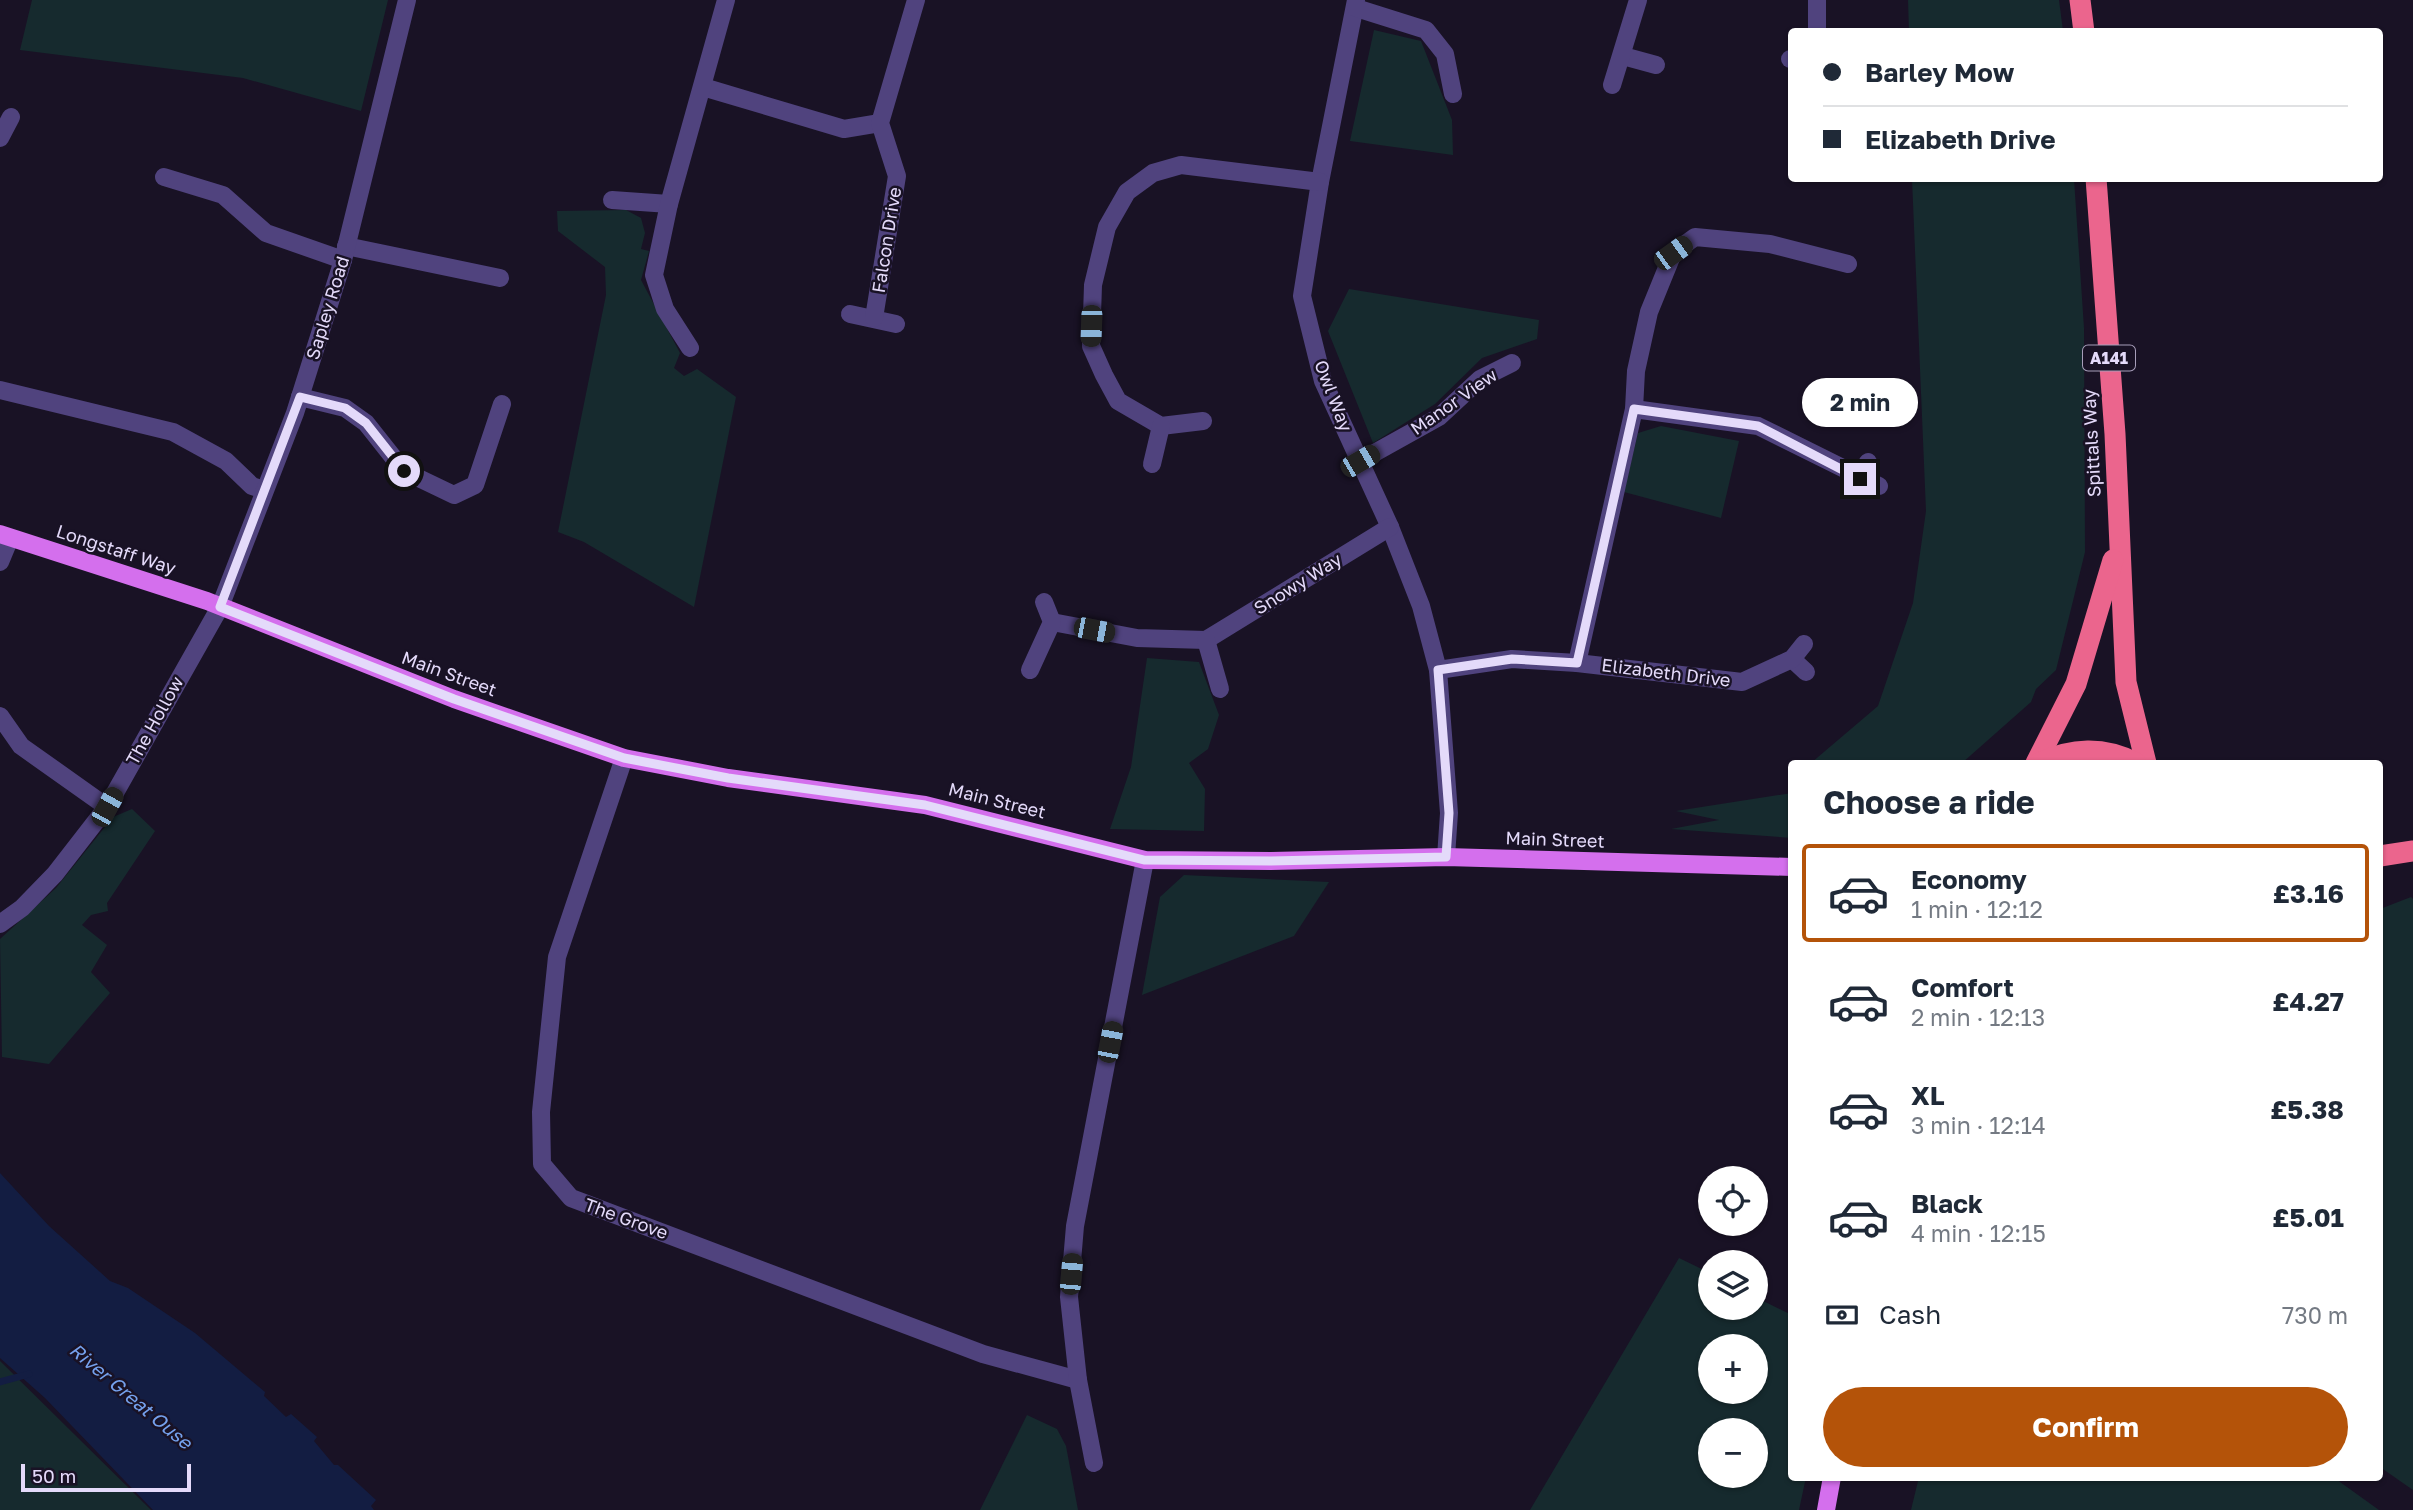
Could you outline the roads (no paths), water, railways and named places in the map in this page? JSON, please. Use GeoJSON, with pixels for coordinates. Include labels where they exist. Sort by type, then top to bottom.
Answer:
{"type":"FeatureCollection","features":[{"type":"Feature","properties":{"kind":"highway"},"geometry":{"type":"LineString","coordinates":[[2080,0],[2084,28]]}},
{"type":"Feature","properties":{"kind":"highway","name":"Spittals Way"},"geometry":{"type":"LineString","coordinates":[[2096,182],[2115,434],[2126,682],[2145,760]]}},
{"type":"Feature","properties":{"kind":"highway","name":"Spittals Way"},"geometry":{"type":"LineString","coordinates":[[2039,760],[2076,684],[2119,538]]}},
{"type":"Feature","properties":{"kind":"highway","name":"A141"},"geometry":{"type":"LineString","coordinates":[[2047,760],[2079,750],[2100,751],[2127,760]]}},
{"type":"Feature","properties":{"kind":"highway"},"geometry":{"type":"LineString","coordinates":[[2384,854],[2413,851]]}},
{"type":"Feature","properties":{"kind":"main road","name":"Longstaff Way"},"geometry":{"type":"LineString","coordinates":[[5,536],[220,607]]}},
{"type":"Feature","properties":{"kind":"main road","name":"Main Street"},"geometry":{"type":"LineString","coordinates":[[220,607],[454,699],[624,758],[728,778],[925,805],[1144,860],[1271,861],[1446,857],[1788,867]]}},
{"type":"Feature","properties":{"kind":"main road"},"geometry":{"type":"LineString","coordinates":[[1826,1510],[1831,1481]]}},
{"type":"Feature","properties":{"kind":"street","name":"Sapley Road"},"geometry":{"type":"LineString","coordinates":[[220,607],[300,397],[344,253],[407,0]]}},
{"type":"Feature","properties":{"kind":"street"},"geometry":{"type":"LineString","coordinates":[[690,348],[665,309],[654,275],[669,204],[726,0]]}},
{"type":"Feature","properties":{"kind":"street"},"geometry":{"type":"LineString","coordinates":[[703,87],[844,129],[880,123],[916,0]]}},
{"type":"Feature","properties":{"kind":"street"},"geometry":{"type":"LineString","coordinates":[[1612,85],[1638,0]]}},
{"type":"Feature","properties":{"kind":"street"},"geometry":{"type":"LineString","coordinates":[[1817,0],[1817,28]]}},
{"type":"Feature","properties":{"kind":"street","name":"Owl Way"},"geometry":{"type":"LineString","coordinates":[[1446,857],[1449,813],[1438,670],[1421,606],[1390,527],[1323,381],[1302,296],[1320,183],[1356,4],[1426,30],[1445,54],[1452,94]]}},
{"type":"Feature","properties":{"kind":"street"},"geometry":{"type":"LineString","coordinates":[[1623,56],[1657,65]]}},
{"type":"Feature","properties":{"kind":"street"},"geometry":{"type":"LineString","coordinates":[[0,138],[11,117]]}},
{"type":"Feature","properties":{"kind":"street","name":"Falcon Drive"},"geometry":{"type":"LineString","coordinates":[[874,318],[897,176],[880,123]]}},
{"type":"Feature","properties":{"kind":"street"},"geometry":{"type":"LineString","coordinates":[[1203,421],[1161,426],[1118,401],[1091,346],[1093,285],[1107,227],[1127,192],[1153,173],[1181,165],[1320,183]]}},
{"type":"Feature","properties":{"kind":"street"},"geometry":{"type":"LineString","coordinates":[[164,177],[223,195],[266,233],[344,253],[499,278]]}},
{"type":"Feature","properties":{"kind":"street"},"geometry":{"type":"LineString","coordinates":[[612,200],[669,204]]}},
{"type":"Feature","properties":{"kind":"street","name":"Elizabeth Drive"},"geometry":{"type":"LineString","coordinates":[[1577,663],[1634,409],[1636,371],[1648,312],[1673,253],[1695,237],[1770,244],[1848,264]]}},
{"type":"Feature","properties":{"kind":"street","name":"Falcon Drive"},"geometry":{"type":"LineString","coordinates":[[850,314],[896,324]]}},
{"type":"Feature","properties":{"kind":"street","name":"Manor View"},"geometry":{"type":"LineString","coordinates":[[1360,461],[1439,417],[1480,379],[1512,363]]}},
{"type":"Feature","properties":{"kind":"street"},"geometry":{"type":"LineString","coordinates":[[0,390],[173,432],[226,461],[252,486],[264,490]]}},
{"type":"Feature","properties":{"kind":"street"},"geometry":{"type":"LineString","coordinates":[[300,397],[345,408],[366,423],[404,471],[453,495],[475,485],[502,404]]}},
{"type":"Feature","properties":{"kind":"street"},"geometry":{"type":"LineString","coordinates":[[1634,409],[1758,426],[1860,479],[1879,486]]}},
{"type":"Feature","properties":{"kind":"street"},"geometry":{"type":"LineString","coordinates":[[1152,464],[1161,426]]}},
{"type":"Feature","properties":{"kind":"street"},"geometry":{"type":"LineString","coordinates":[[1860,479],[1868,462]]}},
{"type":"Feature","properties":{"kind":"street","name":"Snowy Way"},"geometry":{"type":"LineString","coordinates":[[1206,640],[1390,527]]}},
{"type":"Feature","properties":{"kind":"street"},"geometry":{"type":"LineString","coordinates":[[0,562],[5,536]]}},
{"type":"Feature","properties":{"kind":"street"},"geometry":{"type":"LineString","coordinates":[[1030,670],[1052,622],[1044,602]]}},
{"type":"Feature","properties":{"kind":"street","name":"The Hollow"},"geometry":{"type":"LineString","coordinates":[[0,924],[22,908],[55,874],[107,807],[220,607]]}},
{"type":"Feature","properties":{"kind":"street"},"geometry":{"type":"LineString","coordinates":[[1052,622],[1137,638],[1206,640],[1220,689]]}},
{"type":"Feature","properties":{"kind":"street","name":"Elizabeth Drive"},"geometry":{"type":"LineString","coordinates":[[1438,670],[1512,659],[1577,663],[1742,682],[1792,659],[1804,643]]}},
{"type":"Feature","properties":{"kind":"street"},"geometry":{"type":"LineString","coordinates":[[1792,659],[1806,672]]}},
{"type":"Feature","properties":{"kind":"street"},"geometry":{"type":"LineString","coordinates":[[0,716],[21,746],[107,807]]}},
{"type":"Feature","properties":{"kind":"street","name":"The Grove"},"geometry":{"type":"LineString","coordinates":[[624,758],[556,957],[541,1112],[542,1164],[571,1198],[983,1354],[1078,1380]]}},
{"type":"Feature","properties":{"kind":"street"},"geometry":{"type":"LineString","coordinates":[[1094,1463],[1078,1380],[1069,1297],[1075,1226],[1144,860]]}},
{"type":"Feature","properties":{"kind":"water","name":"River Great Ouse"},"geometry":{"type":"Polygon","coordinates":[[[0,1173],[49,1226],[110,1281],[128,1288],[195,1333],[265,1392],[264,1396],[286,1417],[291,1414],[317,1437],[314,1441],[334,1465],[338,1465],[376,1500],[371,1506],[374,1510],[153,1510],[45,1398],[0,1358],[0,1173]]]}},
{"type":"Feature","properties":{"kind":"waterway"},"geometry":{"type":"LineString","coordinates":[[0,1382],[29,1374]]}}]}
